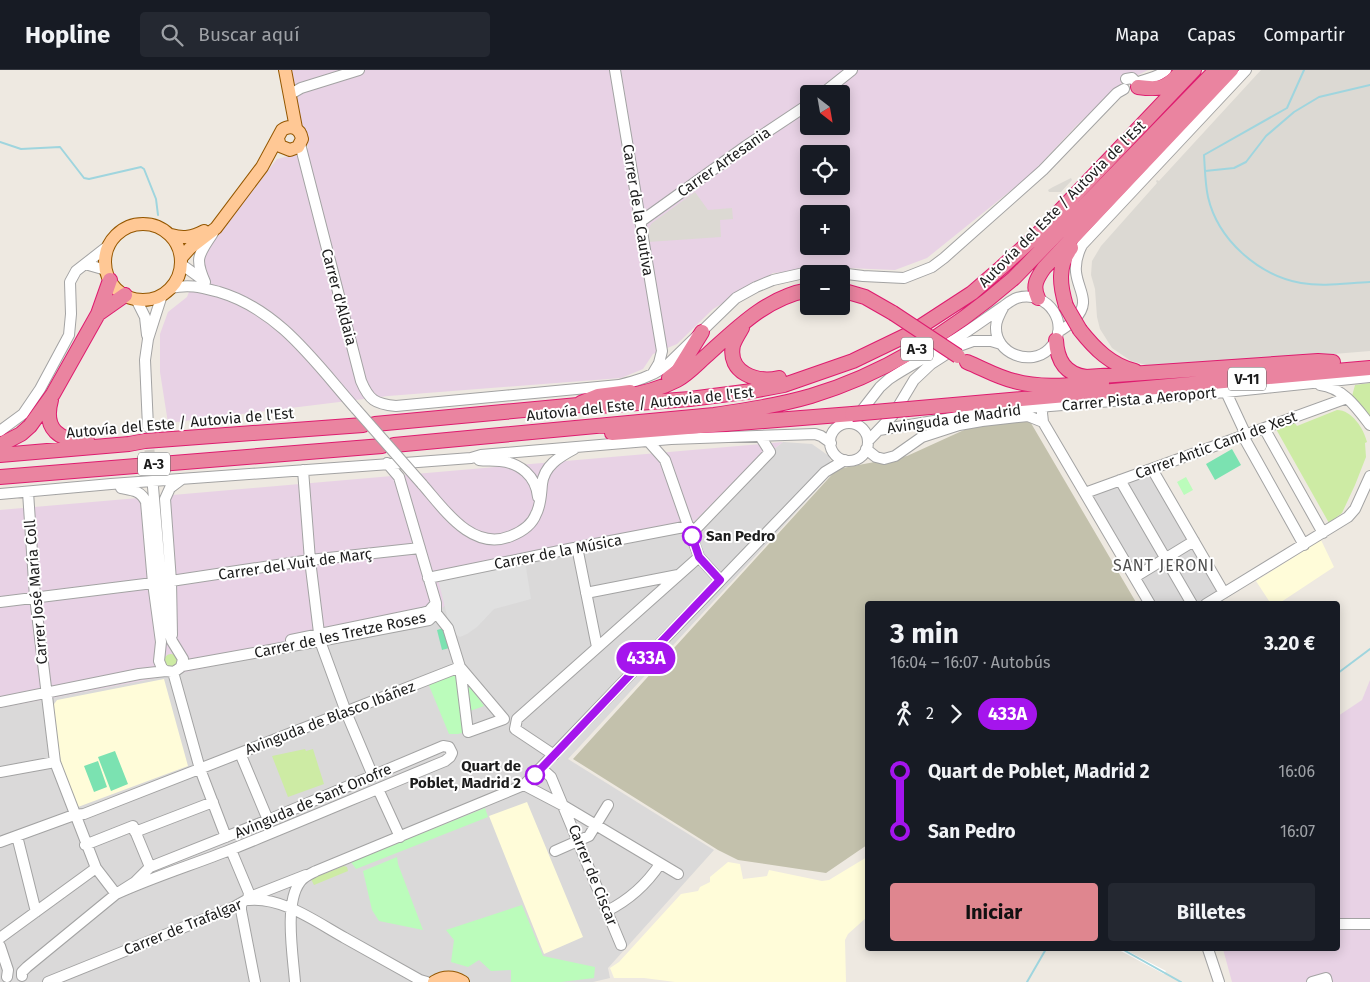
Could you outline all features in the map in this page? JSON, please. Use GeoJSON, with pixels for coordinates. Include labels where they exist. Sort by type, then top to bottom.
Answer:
{"type":"FeatureCollection","features":[{"type":"Feature","properties":{"kind":"highway"},"geometry":{"type":"LineString","coordinates":[[1129,82],[1156,90],[1165,86],[1183,70]]}},
{"type":"Feature","properties":{"kind":"highway","name":"Autovía del Este / Autovia de l'Est"},"geometry":{"type":"LineString","coordinates":[[0,455],[129,444],[146,434],[369,424],[578,405],[599,406],[723,396],[784,385],[832,369],[893,342],[926,324],[972,293],[1038,234],[1194,70]]}},
{"type":"Feature","properties":{"kind":"highway","name":"Autovía del Este / Autovia de l'Est"},"geometry":{"type":"LineString","coordinates":[[0,477],[519,434],[552,429],[714,415],[780,404],[844,384],[875,372],[904,357],[963,320],[1014,278],[1216,70]]}},
{"type":"Feature","properties":{"kind":"highway"},"geometry":{"type":"LineString","coordinates":[[1038,298],[1034,287],[1038,276],[1231,70]]}},
{"type":"Feature","properties":{"kind":"highway"},"geometry":{"type":"LineString","coordinates":[[1112,197],[1078,237],[1064,260],[1060,283],[1061,311],[1102,354],[1115,364],[1139,377]]}},
{"type":"Feature","properties":{"kind":"highway"},"geometry":{"type":"LineString","coordinates":[[0,445],[21,434],[30,426],[53,394],[98,314],[108,275]]}},
{"type":"Feature","properties":{"kind":"highway"},"geometry":{"type":"LineString","coordinates":[[594,398],[630,396],[678,380],[738,326],[762,308],[775,300],[800,292]]}},
{"type":"Feature","properties":{"kind":"highway"},"geometry":{"type":"LineString","coordinates":[[850,293],[865,297],[893,313],[978,371],[992,378],[1024,389],[1052,392],[1124,389]]}},
{"type":"Feature","properties":{"kind":"highway"},"geometry":{"type":"LineString","coordinates":[[98,314],[131,297]]}},
{"type":"Feature","properties":{"kind":"highway"},"geometry":{"type":"LineString","coordinates":[[747,321],[733,345],[734,360],[738,368],[745,375],[762,380],[786,377],[802,378]]}},
{"type":"Feature","properties":{"kind":"highway"},"geometry":{"type":"LineString","coordinates":[[578,405],[598,396],[642,389],[670,377],[678,371],[702,332]]}},
{"type":"Feature","properties":{"kind":"highway"},"geometry":{"type":"LineString","coordinates":[[1057,336],[1058,354],[1062,363],[1066,369],[1078,376],[1139,377]]}},
{"type":"Feature","properties":{"kind":"highway"},"geometry":{"type":"LineString","coordinates":[[963,359],[1012,381],[1051,387],[1139,377]]}},
{"type":"Feature","properties":{"kind":"highway","name":"V-11"},"geometry":{"type":"LineString","coordinates":[[1139,377],[1319,365],[1370,359]]}},
{"type":"Feature","properties":{"kind":"highway","name":"V-11"},"geometry":{"type":"LineString","coordinates":[[1124,389],[1370,368]]}},
{"type":"Feature","properties":{"kind":"highway"},"geometry":{"type":"LineString","coordinates":[[519,434],[535,438],[852,419],[908,409],[1054,397],[1124,389]]}},
{"type":"Feature","properties":{"kind":"highway"},"geometry":{"type":"LineString","coordinates":[[53,394],[48,410],[49,418],[51,427],[61,436],[80,441],[146,434]]}},
{"type":"Feature","properties":{"kind":"main road"},"geometry":{"type":"LineString","coordinates":[[285,70],[289,92],[286,132],[280,146],[293,148]]}},
{"type":"Feature","properties":{"kind":"main road"},"geometry":{"type":"LineString","coordinates":[[262,167],[276,155],[293,148],[301,135],[286,132]]}},
{"type":"Feature","properties":{"kind":"main road"},"geometry":{"type":"LineString","coordinates":[[181,261],[190,248],[216,228],[286,132]]}},
{"type":"Feature","properties":{"kind":"main road"},"geometry":{"type":"LineString","coordinates":[[171,236],[192,237],[224,216]]}},
{"type":"Feature","properties":{"kind":"main road"},"geometry":{"type":"LineString","coordinates":[[147,224],[162,229],[171,236],[178,248],[181,261],[180,273],[166,292],[149,299],[131,297],[116,289],[108,275],[106,254],[108,246],[118,234],[131,226],[147,224]]}},
{"type":"Feature","properties":{"kind":"main road"},"geometry":{"type":"LineString","coordinates":[[434,982],[440,978],[448,977],[463,982]]}},
{"type":"Feature","properties":{"kind":"street"},"geometry":{"type":"LineString","coordinates":[[289,92],[359,70]]}},
{"type":"Feature","properties":{"kind":"street","name":"Carrer de la Cautiva"},"geometry":{"type":"LineString","coordinates":[[615,70],[662,351]]}},
{"type":"Feature","properties":{"kind":"street"},"geometry":{"type":"LineString","coordinates":[[833,85],[852,70]]}},
{"type":"Feature","properties":{"kind":"street"},"geometry":{"type":"LineString","coordinates":[[652,375],[665,367],[736,298],[756,287],[788,275],[804,273],[831,272],[904,278],[925,270],[944,258],[1043,170],[1129,82],[1157,77],[1166,70]]}},
{"type":"Feature","properties":{"kind":"street"},"geometry":{"type":"LineString","coordinates":[[879,430],[894,415],[914,380],[935,361],[959,346],[973,341],[990,341],[1001,344],[1015,355],[1030,358],[1048,351],[1057,336],[1078,316],[1083,306],[1083,293],[1076,272],[1077,254],[1082,245],[1246,70]]}},
{"type":"Feature","properties":{"kind":"street","name":"Carrer Artesania"},"geometry":{"type":"LineString","coordinates":[[640,222],[800,110]]}},
{"type":"Feature","properties":{"kind":"street","name":"Carrer d'Aldaia"},"geometry":{"type":"LineString","coordinates":[[293,148],[305,167],[361,381],[366,395],[373,401],[396,406],[619,385],[652,375]]}},
{"type":"Feature","properties":{"kind":"street"},"geometry":{"type":"LineString","coordinates":[[205,282],[198,266],[198,259],[216,228]]}},
{"type":"Feature","properties":{"kind":"street"},"geometry":{"type":"LineString","coordinates":[[0,431],[23,414],[70,335],[70,282],[76,271],[108,246]]}},
{"type":"Feature","properties":{"kind":"street"},"geometry":{"type":"LineString","coordinates":[[181,261],[205,282],[256,308],[284,329],[422,484],[459,524],[470,532],[487,539],[507,538],[516,534],[531,522],[536,515],[547,468],[576,448]]}},
{"type":"Feature","properties":{"kind":"street"},"geometry":{"type":"LineString","coordinates":[[85,264],[108,275]]}},
{"type":"Feature","properties":{"kind":"street"},"geometry":{"type":"LineString","coordinates":[[148,339],[166,292],[186,285],[228,295]]}},
{"type":"Feature","properties":{"kind":"street"},"geometry":{"type":"LineString","coordinates":[[131,297],[145,318],[148,339],[145,379],[146,434]]}},
{"type":"Feature","properties":{"kind":"street"},"geometry":{"type":"LineString","coordinates":[[826,472],[832,447],[832,433],[836,428],[852,419],[880,387],[889,380],[954,340],[1004,306],[1018,298],[1032,297],[1038,298],[1061,311],[1069,318],[1078,316]]}},
{"type":"Feature","properties":{"kind":"street"},"geometry":{"type":"LineString","coordinates":[[1001,344],[996,328],[1004,306]]}},
{"type":"Feature","properties":{"kind":"street"},"geometry":{"type":"LineString","coordinates":[[1057,336],[1061,311]]}},
{"type":"Feature","properties":{"kind":"street"},"geometry":{"type":"LineString","coordinates":[[652,375],[659,363],[662,351],[672,354],[683,350]]}},
{"type":"Feature","properties":{"kind":"street","name":"Carrer Pista a Aeroport"},"geometry":{"type":"LineString","coordinates":[[1043,407],[1226,392],[1370,377]]}},
{"type":"Feature","properties":{"kind":"street"},"geometry":{"type":"LineString","coordinates":[[1347,398],[1354,378]]}},
{"type":"Feature","properties":{"kind":"street"},"geometry":{"type":"LineString","coordinates":[[1306,384],[1329,386],[1347,398],[1370,425]]}},
{"type":"Feature","properties":{"kind":"street"},"geometry":{"type":"LineString","coordinates":[[1226,392],[1244,435],[1304,545]]}},
{"type":"Feature","properties":{"kind":"street","name":"Carrer Antic Camí de Xest"},"geometry":{"type":"LineString","coordinates":[[1085,493],[1347,398]]}},
{"type":"Feature","properties":{"kind":"street"},"geometry":{"type":"LineString","coordinates":[[1043,407],[1043,422],[1148,601]]}},
{"type":"Feature","properties":{"kind":"street","name":"Avinguda de Madrid"},"geometry":{"type":"LineString","coordinates":[[1043,407],[1001,410],[879,430],[868,445],[876,457],[884,459],[895,456],[922,437],[959,426],[982,421],[1028,416],[1043,422]]}},
{"type":"Feature","properties":{"kind":"street"},"geometry":{"type":"LineString","coordinates":[[0,494],[471,458],[481,455],[671,439],[815,434],[822,436],[839,457],[852,461],[858,459],[868,445],[864,430],[852,419]]}},
{"type":"Feature","properties":{"kind":"street"},"geometry":{"type":"LineString","coordinates":[[1264,428],[1324,533]]}},
{"type":"Feature","properties":{"kind":"street"},"geometry":{"type":"LineString","coordinates":[[690,530],[770,452],[760,436]]}},
{"type":"Feature","properties":{"kind":"street"},"geometry":{"type":"LineString","coordinates":[[649,442],[665,460],[699,557],[720,580]]}},
{"type":"Feature","properties":{"kind":"street"},"geometry":{"type":"LineString","coordinates":[[471,458],[500,461],[521,468],[534,482],[538,508]]}},
{"type":"Feature","properties":{"kind":"street"},"geometry":{"type":"LineString","coordinates":[[699,557],[517,719],[515,729],[554,755],[720,580],[826,472],[845,460]]}},
{"type":"Feature","properties":{"kind":"street"},"geometry":{"type":"LineString","coordinates":[[399,477],[401,469],[418,462]]}},
{"type":"Feature","properties":{"kind":"street"},"geometry":{"type":"LineString","coordinates":[[387,463],[399,477],[436,608],[448,628],[460,667],[468,732],[504,719],[460,667]]}},
{"type":"Feature","properties":{"kind":"street"},"geometry":{"type":"LineString","coordinates":[[1152,469],[1224,593]]}},
{"type":"Feature","properties":{"kind":"street"},"geometry":{"type":"LineString","coordinates":[[303,470],[310,560],[320,638],[346,712],[373,776]]}},
{"type":"Feature","properties":{"kind":"street"},"geometry":{"type":"LineString","coordinates":[[1211,601],[1348,517],[1355,509],[1370,476]]}},
{"type":"Feature","properties":{"kind":"street"},"geometry":{"type":"LineString","coordinates":[[172,641],[171,581],[165,499],[170,488],[182,479]]}},
{"type":"Feature","properties":{"kind":"street"},"geometry":{"type":"LineString","coordinates":[[1120,480],[1190,601]]}},
{"type":"Feature","properties":{"kind":"street"},"geometry":{"type":"LineString","coordinates":[[112,484],[122,489],[130,488],[136,490],[145,497],[161,642]]}},
{"type":"Feature","properties":{"kind":"street"},"geometry":{"type":"LineString","coordinates":[[153,487],[164,618],[160,659],[162,668],[169,672],[200,768],[226,837]]}},
{"type":"Feature","properties":{"kind":"street","name":"Carrer José María Coll"},"geometry":{"type":"LineString","coordinates":[[28,492],[35,596],[55,762],[85,845],[96,868],[116,894]]}},
{"type":"Feature","properties":{"kind":"street","name":"Carrer de la Música"},"geometry":{"type":"LineString","coordinates":[[428,578],[577,547],[690,530]]}},
{"type":"Feature","properties":{"kind":"street"},"geometry":{"type":"LineString","coordinates":[[1135,577],[1194,540]]}},
{"type":"Feature","properties":{"kind":"street"},"geometry":{"type":"LineString","coordinates":[[577,547],[597,647]]}},
{"type":"Feature","properties":{"kind":"street","name":"Carrer del Vuit de Març"},"geometry":{"type":"LineString","coordinates":[[171,581],[310,560],[420,548]]}},
{"type":"Feature","properties":{"kind":"street"},"geometry":{"type":"LineString","coordinates":[[586,593],[679,574]]}},
{"type":"Feature","properties":{"kind":"street"},"geometry":{"type":"LineString","coordinates":[[0,602],[35,596],[153,583]]}},
{"type":"Feature","properties":{"kind":"street","name":"Carrer de les Tretze Roses"},"geometry":{"type":"LineString","coordinates":[[181,657],[194,659],[429,620],[436,608]]}},
{"type":"Feature","properties":{"kind":"street"},"geometry":{"type":"LineString","coordinates":[[0,702],[139,674],[177,671],[181,657],[172,641],[164,618]]}},
{"type":"Feature","properties":{"kind":"street"},"geometry":{"type":"LineString","coordinates":[[139,674],[160,659],[167,649],[181,657]]}},
{"type":"Feature","properties":{"kind":"street","name":"Avinguda de Blasco Ibáñez"},"geometry":{"type":"LineString","coordinates":[[0,842],[74,815],[84,814],[460,667]]}},
{"type":"Feature","properties":{"kind":"street","name":"Avinguda de Sant Onofre"},"geometry":{"type":"LineString","coordinates":[[25,979],[23,971],[116,894],[135,882],[150,867],[268,820],[443,746],[449,747],[452,753],[445,761],[231,850],[140,883],[116,894]]}},
{"type":"Feature","properties":{"kind":"street"},"geometry":{"type":"LineString","coordinates":[[240,753],[268,820]]}},
{"type":"Feature","properties":{"kind":"street","name":"Carrer de Trafalgar"},"geometry":{"type":"LineString","coordinates":[[48,982],[244,902],[255,895],[292,879],[400,837],[524,785],[554,755]]}},
{"type":"Feature","properties":{"kind":"street"},"geometry":{"type":"LineString","coordinates":[[0,772],[55,762]]}},
{"type":"Feature","properties":{"kind":"street","name":"Carrer de Ciscar"},"geometry":{"type":"LineString","coordinates":[[541,768],[551,777],[621,945]]}},
{"type":"Feature","properties":{"kind":"street"},"geometry":{"type":"LineString","coordinates":[[524,785],[564,806],[678,874]]}},
{"type":"Feature","properties":{"kind":"street"},"geometry":{"type":"LineString","coordinates":[[378,789],[400,837]]}},
{"type":"Feature","properties":{"kind":"street"},"geometry":{"type":"LineString","coordinates":[[135,832],[213,802]]}},
{"type":"Feature","properties":{"kind":"street"},"geometry":{"type":"LineString","coordinates":[[555,851],[589,836],[608,805]]}},
{"type":"Feature","properties":{"kind":"street"},"geometry":{"type":"LineString","coordinates":[[85,845],[133,826],[150,867]]}},
{"type":"Feature","properties":{"kind":"street"},"geometry":{"type":"LineString","coordinates":[[17,836],[36,912]]}},
{"type":"Feature","properties":{"kind":"street"},"geometry":{"type":"LineString","coordinates":[[231,850],[249,893],[241,910],[255,982]]}},
{"type":"Feature","properties":{"kind":"street"},"geometry":{"type":"LineString","coordinates":[[607,911],[624,903],[650,879],[660,864]]}},
{"type":"Feature","properties":{"kind":"street"},"geometry":{"type":"LineString","coordinates":[[0,938],[96,868]]}},
{"type":"Feature","properties":{"kind":"street","name":"Carrer de Trafalgar"},"geometry":{"type":"LineString","coordinates":[[295,982],[291,900],[300,881],[316,871]]}},
{"type":"Feature","properties":{"kind":"street"},"geometry":{"type":"LineString","coordinates":[[294,894],[297,906],[305,916]]}},
{"type":"Feature","properties":{"kind":"street"},"geometry":{"type":"LineString","coordinates":[[244,902],[269,901],[291,909],[420,980],[427,982]]}},
{"type":"Feature","properties":{"kind":"street"},"geometry":{"type":"LineString","coordinates":[[1340,924],[1370,924]]}},
{"type":"Feature","properties":{"kind":"street"},"geometry":{"type":"LineString","coordinates":[[0,946],[8,970],[4,979]]}},
{"type":"Feature","properties":{"kind":"street"},"geometry":{"type":"LineString","coordinates":[[1209,951],[1220,982]]}},
{"type":"Feature","properties":{"kind":"street"},"geometry":{"type":"LineString","coordinates":[[4,979],[14,975],[25,979]]}},
{"type":"Feature","properties":{"kind":"street"},"geometry":{"type":"LineString","coordinates":[[1312,982],[1326,980]]}},
{"type":"Feature","properties":{"kind":"shaded area"},"geometry":{"type":"Polygon","coordinates":[[[290,70],[1148,70],[1122,83],[1077,125],[1030,175],[927,258],[895,270],[850,268],[850,265],[800,265],[800,271],[773,273],[713,309],[677,344],[653,354],[643,369],[621,378],[388,396],[168,423],[160,372],[160,334],[168,312],[187,297],[206,250],[277,159],[293,155],[308,148],[295,99],[290,70]]]}},
{"type":"Feature","properties":{"kind":"shaded area"},"geometry":{"type":"Polygon","coordinates":[[[1261,70],[1370,70],[1370,351],[1224,363],[1146,365],[1131,361],[1112,348],[1100,329],[1095,289],[1091,275],[1092,261],[1101,246],[1157,183],[1156,181],[1159,181],[1261,70]]]}},
{"type":"Feature","properties":{"kind":"shaded area"},"geometry":{"type":"Polygon","coordinates":[[[1071,178],[1072,180],[1061,192],[1049,192],[1048,190],[1071,178]]]}},
{"type":"Feature","properties":{"kind":"shaded area"},"geometry":{"type":"Polygon","coordinates":[[[695,192],[708,210],[732,208],[733,219],[720,220],[721,237],[648,242],[646,232],[652,223],[695,192]]]}},
{"type":"Feature","properties":{"kind":"shaded area"},"geometry":{"type":"Polygon","coordinates":[[[1028,418],[1135,601],[865,601],[865,846],[826,873],[738,860],[718,850],[573,759],[837,469],[907,456],[975,425],[1028,418]]]}},
{"type":"Feature","properties":{"kind":"shaded area"},"geometry":{"type":"Polygon","coordinates":[[[783,442],[812,444],[829,456],[834,471],[568,759],[714,850],[608,968],[610,978],[593,982],[0,982],[0,708],[172,675],[490,567],[692,524],[739,476],[783,442]]]}},
{"type":"Feature","properties":{"kind":"shaded area"},"geometry":{"type":"Polygon","coordinates":[[[783,442],[739,476],[692,524],[490,567],[428,620],[172,675],[0,708],[0,510],[783,442]]]}},
{"type":"Feature","properties":{"kind":"shaded area"},"geometry":{"type":"Polygon","coordinates":[[[1152,469],[1224,593],[1211,601],[1147,601],[1085,493],[1152,469]]]}},
{"type":"Feature","properties":{"kind":"shaded area"},"geometry":{"type":"Polygon","coordinates":[[[1321,540],[1334,567],[1283,601],[1269,601],[1256,581],[1321,540]]]}},
{"type":"Feature","properties":{"kind":"shaded area"},"geometry":{"type":"Polygon","coordinates":[[[525,561],[531,599],[494,609],[477,627],[460,637],[451,632],[438,579],[525,561]]]}},
{"type":"Feature","properties":{"kind":"shaded area"},"geometry":{"type":"Polygon","coordinates":[[[164,679],[188,766],[78,807],[61,763],[52,707],[57,700],[164,679]]]}},
{"type":"Feature","properties":{"kind":"shaded area"},"geometry":{"type":"Polygon","coordinates":[[[1370,680],[1370,982],[1232,982],[1224,951],[1340,951],[1340,715],[1362,700],[1370,680]]]}},
{"type":"Feature","properties":{"kind":"shaded area"},"geometry":{"type":"Polygon","coordinates":[[[527,802],[583,937],[544,954],[489,816],[527,802]]]}},
{"type":"Feature","properties":{"kind":"shaded area"},"geometry":{"type":"Polygon","coordinates":[[[865,858],[865,919],[848,934],[845,940],[846,982],[675,982],[644,978],[614,978],[610,968],[619,962],[681,894],[698,891],[700,887],[710,882],[710,877],[728,862],[740,864],[743,879],[767,876],[769,870],[822,881],[829,880],[865,858]]]}},
{"type":"Feature","properties":{"kind":"green space"},"geometry":{"type":"Polygon","coordinates":[[[1370,383],[1370,418],[1352,396],[1355,385],[1370,383]]]}},
{"type":"Feature","properties":{"kind":"green space"},"geometry":{"type":"Polygon","coordinates":[[[1337,410],[1348,413],[1360,426],[1367,442],[1365,443],[1366,457],[1342,513],[1329,523],[1276,429],[1294,422],[1297,426],[1337,410]]]}},
{"type":"Feature","properties":{"kind":"green space"},"geometry":{"type":"Polygon","coordinates":[[[1232,449],[1241,465],[1215,480],[1206,464],[1232,449]]]}},
{"type":"Feature","properties":{"kind":"green space"},"geometry":{"type":"Polygon","coordinates":[[[1186,477],[1193,490],[1184,495],[1177,482],[1186,477]]]}},
{"type":"Feature","properties":{"kind":"green space"},"geometry":{"type":"Polygon","coordinates":[[[447,627],[453,647],[442,650],[437,630],[447,627]]]}},
{"type":"Feature","properties":{"kind":"green space"},"geometry":{"type":"Polygon","coordinates":[[[171,654],[176,656],[178,661],[176,666],[171,668],[166,666],[164,661],[166,656],[171,654]]]}},
{"type":"Feature","properties":{"kind":"green space"},"geometry":{"type":"Polygon","coordinates":[[[457,671],[465,732],[449,734],[428,683],[457,671]]]}},
{"type":"Feature","properties":{"kind":"green space"},"geometry":{"type":"Polygon","coordinates":[[[468,684],[484,706],[470,711],[468,684]]]}},
{"type":"Feature","properties":{"kind":"green space"},"geometry":{"type":"Polygon","coordinates":[[[305,749],[306,751],[313,749],[324,784],[288,797],[272,756],[305,749]]]}},
{"type":"Feature","properties":{"kind":"green space"},"geometry":{"type":"Polygon","coordinates":[[[115,751],[128,784],[111,791],[98,757],[115,751]]]}},
{"type":"Feature","properties":{"kind":"green space"},"geometry":{"type":"Polygon","coordinates":[[[98,761],[107,787],[94,792],[84,766],[98,761]]]}},
{"type":"Feature","properties":{"kind":"green space"},"geometry":{"type":"Polygon","coordinates":[[[485,808],[488,817],[356,869],[351,862],[485,808]]]}},
{"type":"Feature","properties":{"kind":"green space"},"geometry":{"type":"Polygon","coordinates":[[[397,857],[423,930],[379,921],[372,910],[363,871],[397,857]]]}},
{"type":"Feature","properties":{"kind":"green space"},"geometry":{"type":"Polygon","coordinates":[[[344,866],[347,867],[348,871],[314,885],[311,879],[344,866]]]}},
{"type":"Feature","properties":{"kind":"green space"},"geometry":{"type":"Polygon","coordinates":[[[522,905],[543,956],[595,967],[594,978],[561,982],[511,982],[511,970],[491,971],[479,960],[468,967],[451,962],[454,940],[446,930],[522,905]]]}},
{"type":"Feature","properties":{"kind":"pier"},"geometry":{"type":"Polygon","coordinates":[[[1121,951],[1128,951],[1166,971],[1164,974],[1121,951]]]}},
{"type":"Feature","properties":{"kind":"waterway"},"geometry":{"type":"LineString","coordinates":[[1304,70],[1287,108],[1204,155],[1208,197],[1213,213],[1230,241],[1255,264],[1270,272],[1285,279],[1310,284],[1327,285],[1370,282]]}},
{"type":"Feature","properties":{"kind":"waterway"},"geometry":{"type":"LineString","coordinates":[[1205,171],[1234,168],[1246,162],[1266,136],[1294,112],[1319,97],[1370,85]]}},
{"type":"Feature","properties":{"kind":"waterway"},"geometry":{"type":"LineString","coordinates":[[0,142],[21,149],[60,147],[84,178],[89,179],[141,167],[144,169],[156,199],[158,215]]}},
{"type":"Feature","properties":{"kind":"waterway"},"geometry":{"type":"LineString","coordinates":[[1340,672],[1370,649]]}},
{"type":"Feature","properties":{"kind":"waterway"},"geometry":{"type":"LineString","coordinates":[[1027,982],[1045,951]]}},
{"type":"Feature","properties":{"kind":"waterway"},"geometry":{"type":"LineString","coordinates":[[1126,951],[1181,982]]}},
{"type":"Feature","properties":{"kind":"tunnel"},"geometry":{"type":"LineString","coordinates":[[148,435],[153,487]]}},
{"type":"Feature","properties":{"kind":"bus line","name":"433A"},"geometry":{"type":"LineString","coordinates":[[535,775],[720,580],[699,557],[692,536]]}},
{"type":"Feature","properties":{"kind":"place","name":"San Pedro"},"geometry":{"type":"Point","coordinates":[692,536]}},
{"type":"Feature","properties":{"kind":"place","name":"Quart de Poblet, Madrid 2"},"geometry":{"type":"Point","coordinates":[535,775]}},
{"type":"Feature","properties":{"kind":"district","name":"SANT JERONI"},"geometry":{"type":"Point","coordinates":[1164,565]}}]}
